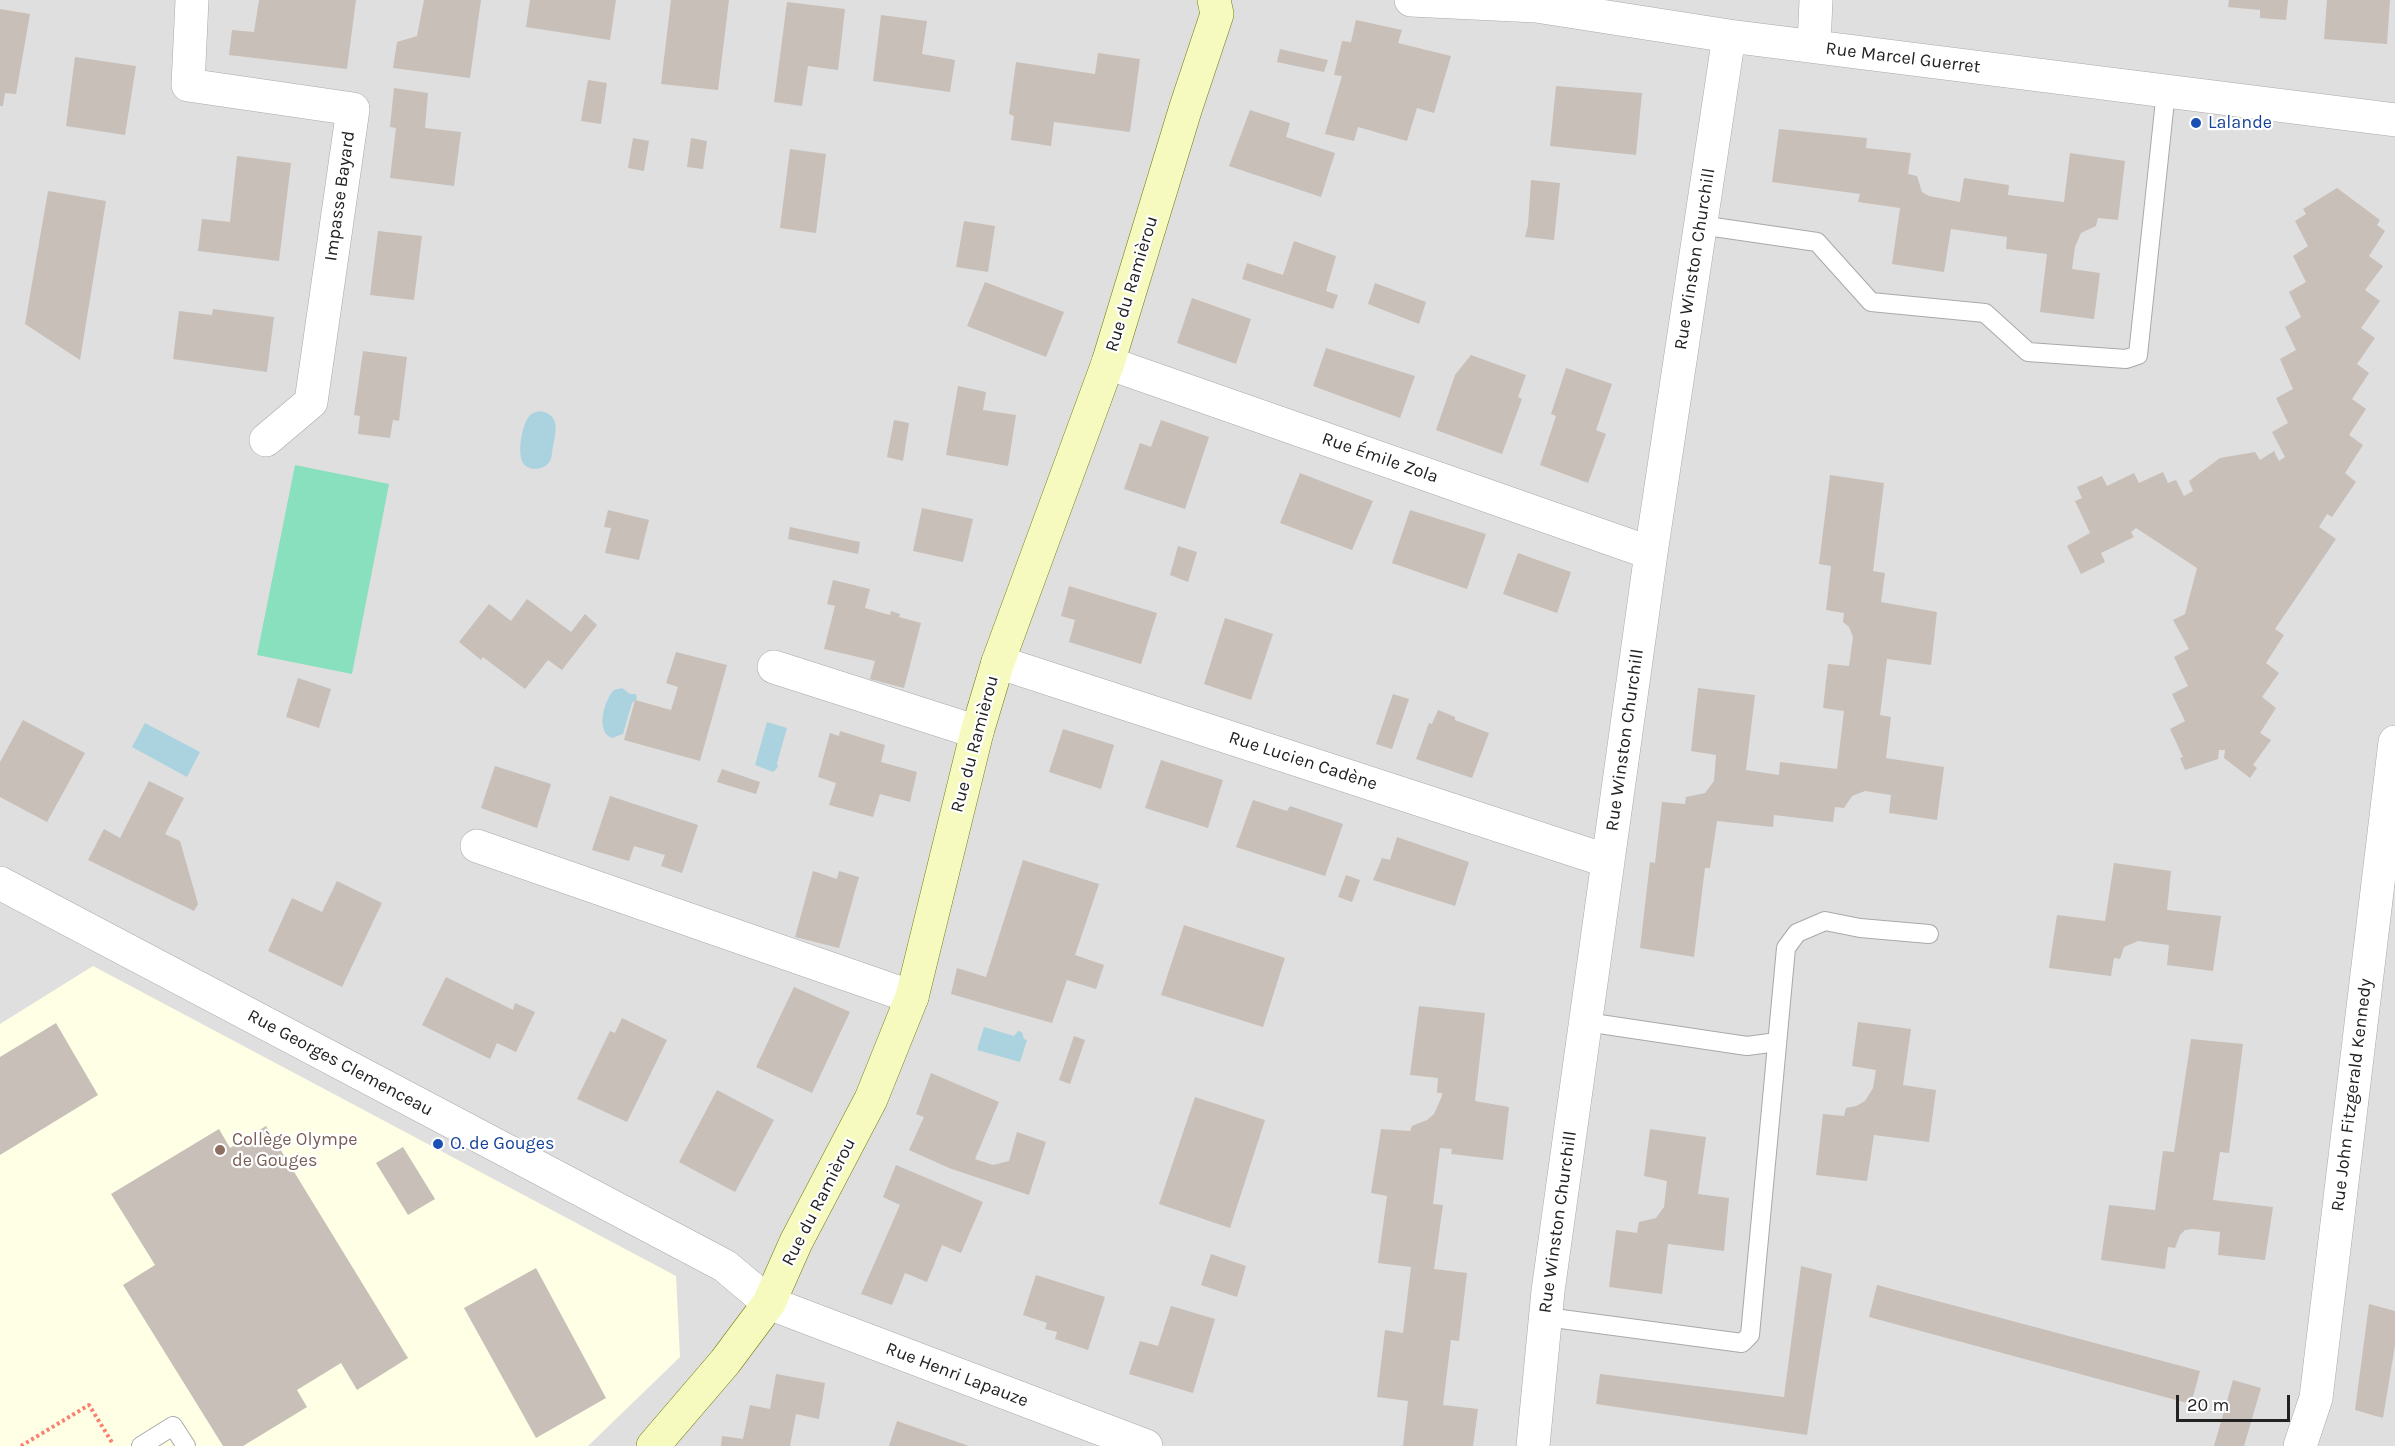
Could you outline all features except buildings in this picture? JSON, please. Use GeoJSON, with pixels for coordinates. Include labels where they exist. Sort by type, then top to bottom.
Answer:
{"type":"FeatureCollection","features":[{"type":"Feature","properties":{"kind":"street","name":"Impasse Bayard"},"geometry":{"type":"LineString","coordinates":[[192,0],[188,85],[353,109],[311,402],[266,440]]}},
{"type":"Feature","properties":{"kind":"street","name":"Rue du Ramièrou"},"geometry":{"type":"LineString","coordinates":[[653,1446],[725,1362],[769,1304],[796,1242],[871,1099],[912,997],[977,732],[998,662],[1108,363],[1186,107],[1217,14],[1214,0]]}},
{"type":"Feature","properties":{"kind":"street","name":"Rue Marcel Guerret"},"geometry":{"type":"LineString","coordinates":[[1412,0],[1536,6],[1729,36],[2395,120]]}},
{"type":"Feature","properties":{"kind":"street"},"geometry":{"type":"LineString","coordinates":[[1814,46],[1816,0]]}},
{"type":"Feature","properties":{"kind":"street","name":"Rue Winston Churchill"},"geometry":{"type":"LineString","coordinates":[[1533,1446],[1546,1317],[1608,861],[1651,553],[1729,36]]}},
{"type":"Feature","properties":{"kind":"street","name":"Rue Émile Zola"},"geometry":{"type":"LineString","coordinates":[[1108,363],[1651,553]]}},
{"type":"Feature","properties":{"kind":"street","name":"Rue Lucien Cadène"},"geometry":{"type":"LineString","coordinates":[[998,662],[1608,861]]}},
{"type":"Feature","properties":{"kind":"street"},"geometry":{"type":"LineString","coordinates":[[774,667],[977,732]]}},
{"type":"Feature","properties":{"kind":"street","name":"Rue John Fitzgerald Kennedy"},"geometry":{"type":"LineString","coordinates":[[2300,1446],[2316,1398],[2395,742]]}},
{"type":"Feature","properties":{"kind":"street"},"geometry":{"type":"LineString","coordinates":[[477,846],[912,997]]}},
{"type":"Feature","properties":{"kind":"street","name":"Rue Georges Clemenceau"},"geometry":{"type":"LineString","coordinates":[[0,883],[725,1266],[769,1304]]}},
{"type":"Feature","properties":{"kind":"street","name":"Rue Henri Lapauze"},"geometry":{"type":"LineString","coordinates":[[769,1304],[1146,1446]]}},
{"type":"Feature","properties":{"kind":"lane"},"geometry":{"type":"LineString","coordinates":[[1700,225],[1817,242],[1871,303],[1985,313],[2028,352],[2126,359],[2138,355],[2166,91]]}},
{"type":"Feature","properties":{"kind":"lane"},"geometry":{"type":"LineString","coordinates":[[1546,1317],[1742,1343],[1750,1335],[1786,948],[1797,933],[1825,921],[1860,928],[1929,934]]}},
{"type":"Feature","properties":{"kind":"lane"},"geometry":{"type":"LineString","coordinates":[[1586,1023],[1747,1046],[1776,1042]]}},
{"type":"Feature","properties":{"kind":"lane"},"geometry":{"type":"LineString","coordinates":[[141,1446],[174,1426],[186,1446]]}},
{"type":"Feature","properties":{"kind":"path"},"geometry":{"type":"LineString","coordinates":[[21,1446],[89,1405],[114,1446]]}},
{"type":"Feature","properties":{"kind":"shaded area"},"geometry":{"type":"Polygon","coordinates":[[[0,0],[2395,0],[2395,1446],[0,1446],[0,0]]]}},
{"type":"Feature","properties":{"kind":"shaded area","name":"Collège Olympe de Gouges"},"geometry":{"type":"Polygon","coordinates":[[[93,966],[676,1276],[680,1357],[588,1446],[0,1446],[0,1024],[93,966]]]}},
{"type":"Feature","properties":{"kind":"green space"},"geometry":{"type":"Polygon","coordinates":[[[295,465],[389,484],[352,674],[257,655],[295,465]]]}},
{"type":"Feature","properties":{"kind":"water"},"geometry":{"type":"Polygon","coordinates":[[[539,411],[554,419],[555,435],[550,461],[541,468],[533,469],[526,466],[521,459],[521,440],[528,418],[539,411]]]}},
{"type":"Feature","properties":{"kind":"water"},"geometry":{"type":"Polygon","coordinates":[[[622,688],[630,694],[636,694],[637,699],[632,703],[623,734],[612,738],[604,729],[604,708],[614,690],[622,688]]]}},
{"type":"Feature","properties":{"kind":"water"},"geometry":{"type":"Polygon","coordinates":[[[767,722],[787,728],[777,763],[778,767],[773,772],[755,765],[767,722]]]}},
{"type":"Feature","properties":{"kind":"water"},"geometry":{"type":"Polygon","coordinates":[[[145,723],[200,752],[187,777],[132,747],[145,723]]]}},
{"type":"Feature","properties":{"kind":"water"},"geometry":{"type":"Polygon","coordinates":[[[984,1027],[1014,1036],[1018,1031],[1022,1032],[1024,1039],[1027,1040],[1020,1062],[977,1050],[984,1027]]]}},
{"type":"Feature","properties":{"kind":"place","name":"Lalande"},"geometry":{"type":"Point","coordinates":[2196,123]}},
{"type":"Feature","properties":{"kind":"place","name":"O. de Gouges"},"geometry":{"type":"Point","coordinates":[438,1144]}},
{"type":"Feature","properties":{"kind":"place","name":"Collège Olympe de Gouges"},"geometry":{"type":"Point","coordinates":[220,1150]}}]}
